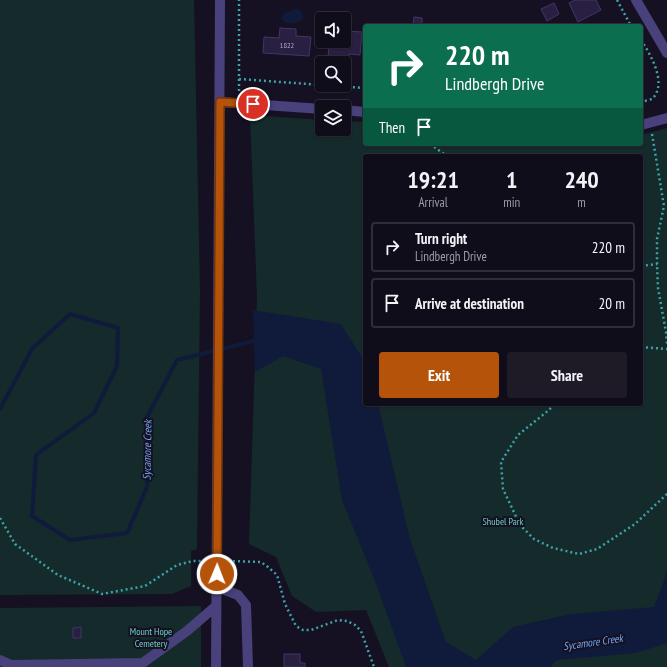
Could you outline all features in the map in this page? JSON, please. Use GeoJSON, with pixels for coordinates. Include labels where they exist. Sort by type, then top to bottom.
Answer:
{"type":"FeatureCollection","features":[{"type":"Feature","properties":{"kind":"street"},"geometry":{"type":"LineString","coordinates":[[216,667],[219,379],[220,0]]}},
{"type":"Feature","properties":{"kind":"street"},"geometry":{"type":"LineString","coordinates":[[636,0],[667,53]]}},
{"type":"Feature","properties":{"kind":"street"},"geometry":{"type":"LineString","coordinates":[[220,102],[315,108]]}},
{"type":"Feature","properties":{"kind":"street"},"geometry":{"type":"LineString","coordinates":[[351,111],[363,112]]}},
{"type":"Feature","properties":{"kind":"street"},"geometry":{"type":"LineString","coordinates":[[645,124],[667,118]]}},
{"type":"Feature","properties":{"kind":"street"},"geometry":{"type":"LineString","coordinates":[[217,587],[238,596],[246,605],[248,667]]}},
{"type":"Feature","properties":{"kind":"street"},"geometry":{"type":"LineString","coordinates":[[0,660],[11,665],[140,666],[187,631],[216,606]]}},
{"type":"Feature","properties":{"kind":"path"},"geometry":{"type":"LineString","coordinates":[[239,0],[239,103]]}},
{"type":"Feature","properties":{"kind":"path"},"geometry":{"type":"LineString","coordinates":[[617,0],[630,24]]}},
{"type":"Feature","properties":{"kind":"path"},"geometry":{"type":"LineString","coordinates":[[643,43],[659,66]]}},
{"type":"Feature","properties":{"kind":"path"},"geometry":{"type":"LineString","coordinates":[[239,79],[315,84]]}},
{"type":"Feature","properties":{"kind":"path"},"geometry":{"type":"LineString","coordinates":[[643,102],[653,99],[661,91],[662,86]]}},
{"type":"Feature","properties":{"kind":"path"},"geometry":{"type":"LineString","coordinates":[[351,87],[363,88]]}},
{"type":"Feature","properties":{"kind":"path"},"geometry":{"type":"LineString","coordinates":[[645,124],[664,206],[657,239],[657,264],[658,288],[667,344]]}},
{"type":"Feature","properties":{"kind":"path"},"geometry":{"type":"LineString","coordinates":[[433,146],[444,154]]}},
{"type":"Feature","properties":{"kind":"path"},"geometry":{"type":"LineString","coordinates":[[643,266],[657,264]]}},
{"type":"Feature","properties":{"kind":"path"},"geometry":{"type":"LineString","coordinates":[[643,347],[667,348]]}},
{"type":"Feature","properties":{"kind":"path"},"geometry":{"type":"LineString","coordinates":[[552,406],[518,434],[501,462],[503,489],[520,524],[534,539],[553,548],[579,554],[597,549],[635,524],[667,494]]}},
{"type":"Feature","properties":{"kind":"path"},"geometry":{"type":"LineString","coordinates":[[0,518],[15,544],[58,575],[102,594],[145,586],[177,565],[194,560],[203,560]]}},
{"type":"Feature","properties":{"kind":"path"},"geometry":{"type":"LineString","coordinates":[[238,560],[261,562],[276,575],[285,604],[296,626],[303,630],[311,630],[338,620],[347,621],[355,625],[361,631],[374,667]]}},
{"type":"Feature","properties":{"kind":"green space"},"geometry":{"type":"Polygon","coordinates":[[[0,0],[194,0],[200,290],[197,549],[191,551],[191,586],[172,594],[0,595],[0,0]]]}},
{"type":"Feature","properties":{"kind":"green space","name":"Shubel Park"},"geometry":{"type":"Polygon","coordinates":[[[250,115],[315,120],[315,136],[351,136],[351,121],[363,122],[363,146],[643,146],[643,134],[667,128],[667,667],[389,667],[366,610],[316,612],[292,596],[276,557],[249,544],[257,297],[250,115]]]}},
{"type":"Feature","properties":{"kind":"green space","name":"Mount Hope Cemetery"},"geometry":{"type":"Polygon","coordinates":[[[201,606],[201,667],[0,667],[0,608],[201,606]]]}},
{"type":"Feature","properties":{"kind":"water"},"geometry":{"type":"Polygon","coordinates":[[[296,9],[302,12],[303,19],[291,23],[283,21],[281,18],[284,13],[296,9]]]}},
{"type":"Feature","properties":{"kind":"water"},"geometry":{"type":"Polygon","coordinates":[[[253,310],[341,324],[363,359],[363,406],[378,406],[410,539],[446,642],[476,660],[513,627],[571,614],[654,607],[667,572],[667,643],[636,653],[557,660],[550,667],[406,667],[375,581],[342,500],[321,369],[283,356],[255,372],[253,310]]]}},
{"type":"Feature","properties":{"kind":"building"},"geometry":{"type":"Polygon","coordinates":[[[575,0],[596,0],[601,10],[578,22],[569,3],[575,0]]]}},
{"type":"Feature","properties":{"kind":"building"},"geometry":{"type":"Polygon","coordinates":[[[554,3],[559,14],[547,21],[541,9],[554,3]]]}},
{"type":"Feature","properties":{"kind":"building"},"geometry":{"type":"Polygon","coordinates":[[[414,17],[422,18],[422,24],[413,24],[414,17]]]}},
{"type":"Feature","properties":{"kind":"building"},"geometry":{"type":"Polygon","coordinates":[[[280,28],[296,29],[296,36],[311,37],[309,56],[263,53],[264,37],[279,38],[280,28]]]}},
{"type":"Feature","properties":{"kind":"building"},"geometry":{"type":"Polygon","coordinates":[[[351,31],[362,32],[360,55],[349,54],[349,56],[328,56],[329,48],[351,48],[351,31]]]}},
{"type":"Feature","properties":{"kind":"building"},"geometry":{"type":"Polygon","coordinates":[[[81,627],[81,638],[73,638],[73,628],[81,627]]]}},
{"type":"Feature","properties":{"kind":"building"},"geometry":{"type":"Polygon","coordinates":[[[284,654],[300,654],[300,663],[305,663],[305,667],[284,667],[284,654]]]}},
{"type":"Feature","properties":{"kind":"waterway","name":"Sycamore Creek"},"geometry":{"type":"LineString","coordinates":[[0,409],[32,349],[70,314],[118,328],[117,366],[94,413],[36,455],[32,516],[70,540],[127,533],[147,487],[147,417],[177,360],[258,340]]}},
{"type":"Feature","properties":{"kind":"route"},"geometry":{"type":"LineString","coordinates":[[217,574],[220,102],[253,104]]}}]}
